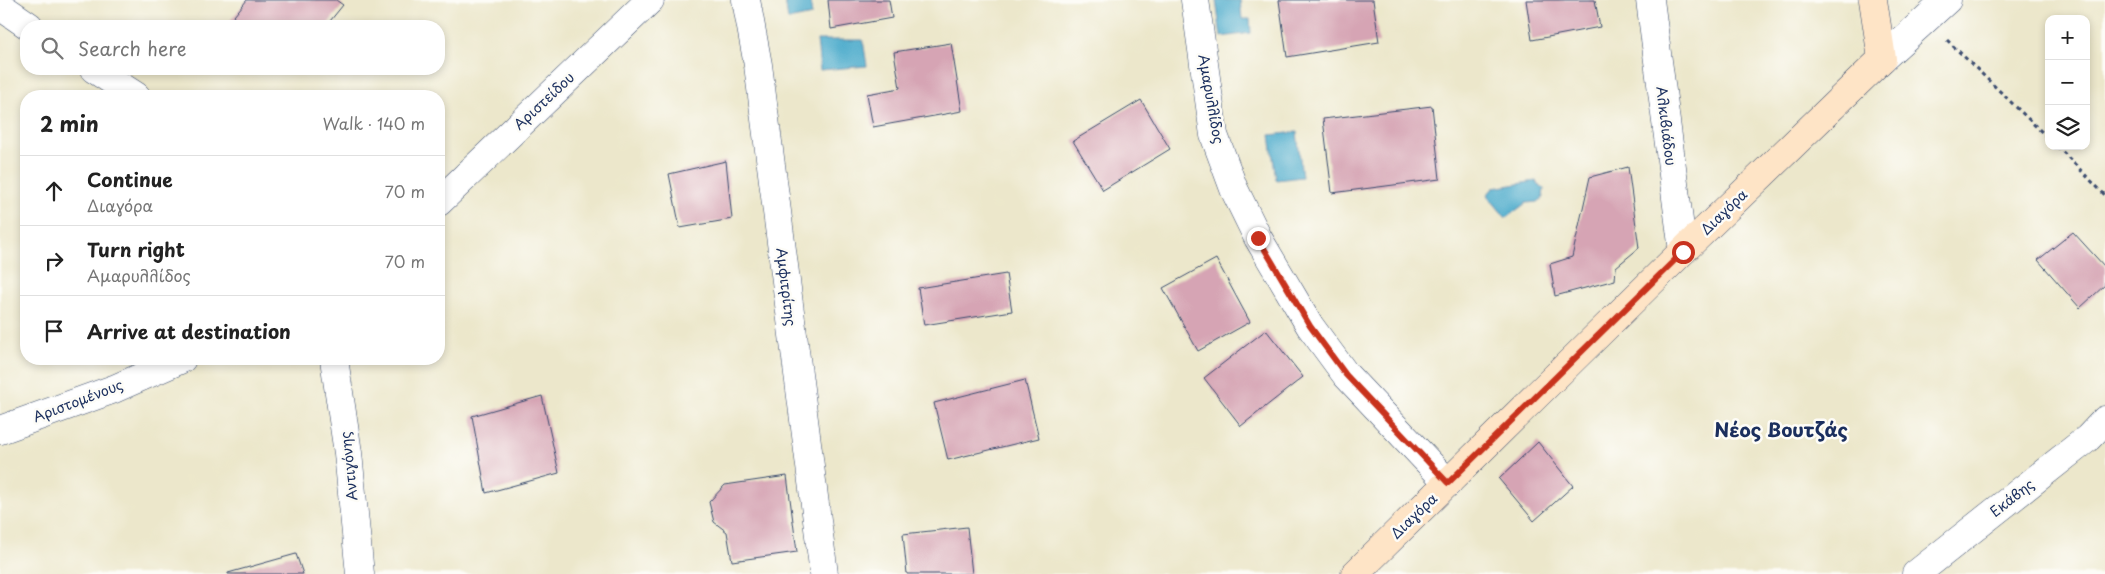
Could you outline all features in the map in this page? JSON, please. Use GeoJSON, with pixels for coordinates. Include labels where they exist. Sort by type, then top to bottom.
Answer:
{"type":"FeatureCollection","features":[{"type":"Feature","properties":{"kind":"street","name":"Αριστείδου"},"geometry":{"type":"LineString","coordinates":[[445,196],[650,0]]}},
{"type":"Feature","properties":{"kind":"street","name":"Αμφιτρίτης"},"geometry":{"type":"LineString","coordinates":[[746,0],[758,65],[824,574]]}},
{"type":"Feature","properties":{"kind":"street","name":"Αμαρυλλίδος"},"geometry":{"type":"LineString","coordinates":[[1195,0],[1214,135],[1234,189],[1258,238],[1310,326],[1346,375],[1448,483]]}},
{"type":"Feature","properties":{"kind":"street","name":"Αλκιβιάδου"},"geometry":{"type":"LineString","coordinates":[[1650,0],[1683,252]]}},
{"type":"Feature","properties":{"kind":"street"},"geometry":{"type":"LineString","coordinates":[[1873,0],[1882,60]]}},
{"type":"Feature","properties":{"kind":"street","name":"Διαγόρα"},"geometry":{"type":"LineString","coordinates":[[1355,574],[1683,252],[1947,0]]}},
{"type":"Feature","properties":{"kind":"street"},"geometry":{"type":"LineString","coordinates":[[103,75],[127,90]]}},
{"type":"Feature","properties":{"kind":"street","name":"Αριστομένους"},"geometry":{"type":"LineString","coordinates":[[0,430],[114,389],[168,365]]}},
{"type":"Feature","properties":{"kind":"street","name":"Αντιγόνης"},"geometry":{"type":"LineString","coordinates":[[335,365],[348,453],[360,574]]}},
{"type":"Feature","properties":{"kind":"street","name":"Εκάβης"},"geometry":{"type":"LineString","coordinates":[[1916,574],[2088,438],[2105,420]]}},
{"type":"Feature","properties":{"kind":"path"},"geometry":{"type":"LineString","coordinates":[[1946,40],[2045,135]]}},
{"type":"Feature","properties":{"kind":"path"},"geometry":{"type":"LineString","coordinates":[[2060,150],[2105,195]]}},
{"type":"Feature","properties":{"kind":"water"},"geometry":{"type":"Polygon","coordinates":[[[785,0],[810,0],[812,15],[788,20],[785,0]]]}},
{"type":"Feature","properties":{"kind":"water"},"geometry":{"type":"Polygon","coordinates":[[[1216,0],[1240,0],[1242,19],[1250,19],[1251,33],[1221,37],[1216,0]]]}},
{"type":"Feature","properties":{"kind":"water"},"geometry":{"type":"Polygon","coordinates":[[[817,40],[863,40],[867,66],[820,70],[817,40]]]}},
{"type":"Feature","properties":{"kind":"water"},"geometry":{"type":"Polygon","coordinates":[[[1297,132],[1302,177],[1276,180],[1270,135],[1297,132]]]}},
{"type":"Feature","properties":{"kind":"water"},"geometry":{"type":"Polygon","coordinates":[[[1536,181],[1544,189],[1543,198],[1538,202],[1526,203],[1506,218],[1487,195],[1493,188],[1536,181]]]}},
{"type":"Feature","properties":{"kind":"building"},"geometry":{"type":"Polygon","coordinates":[[[247,0],[336,0],[343,5],[331,20],[231,20],[247,0]]]}},
{"type":"Feature","properties":{"kind":"building"},"geometry":{"type":"Polygon","coordinates":[[[828,0],[889,0],[892,18],[831,29],[828,0]]]}},
{"type":"Feature","properties":{"kind":"building"},"geometry":{"type":"Polygon","coordinates":[[[1279,0],[1373,0],[1379,42],[1287,57],[1279,0]]]}},
{"type":"Feature","properties":{"kind":"building"},"geometry":{"type":"Polygon","coordinates":[[[1526,0],[1595,0],[1600,27],[1532,40],[1526,0]]]}},
{"type":"Feature","properties":{"kind":"building"},"geometry":{"type":"Polygon","coordinates":[[[951,43],[962,111],[873,127],[867,94],[900,88],[894,52],[951,43]]]}},
{"type":"Feature","properties":{"kind":"building"},"geometry":{"type":"Polygon","coordinates":[[[1141,100],[1170,149],[1103,190],[1073,141],[1141,100]]]}},
{"type":"Feature","properties":{"kind":"building"},"geometry":{"type":"Polygon","coordinates":[[[1432,106],[1440,179],[1332,193],[1323,119],[1432,106]]]}},
{"type":"Feature","properties":{"kind":"building"},"geometry":{"type":"Polygon","coordinates":[[[726,161],[732,219],[680,228],[669,174],[726,161]]]}},
{"type":"Feature","properties":{"kind":"building"},"geometry":{"type":"Polygon","coordinates":[[[1628,167],[1639,248],[1616,267],[1615,280],[1555,296],[1550,264],[1572,257],[1590,177],[1628,167]]]}},
{"type":"Feature","properties":{"kind":"building"},"geometry":{"type":"Polygon","coordinates":[[[2073,232],[2105,267],[2105,285],[2080,308],[2038,260],[2073,232]]]}},
{"type":"Feature","properties":{"kind":"building"},"geometry":{"type":"Polygon","coordinates":[[[1216,259],[1250,322],[1198,351],[1163,288],[1216,259]]]}},
{"type":"Feature","properties":{"kind":"building"},"geometry":{"type":"Polygon","coordinates":[[[1006,274],[1012,311],[924,325],[918,288],[1006,274]]]}},
{"type":"Feature","properties":{"kind":"building"},"geometry":{"type":"Polygon","coordinates":[[[1266,330],[1303,377],[1241,426],[1204,378],[1266,330]]]}},
{"type":"Feature","properties":{"kind":"building"},"geometry":{"type":"Polygon","coordinates":[[[1025,380],[1039,438],[948,460],[934,403],[1025,380]]]}},
{"type":"Feature","properties":{"kind":"building"},"geometry":{"type":"Polygon","coordinates":[[[542,396],[559,473],[486,493],[472,416],[542,396]]]}},
{"type":"Feature","properties":{"kind":"building"},"geometry":{"type":"Polygon","coordinates":[[[1538,442],[1573,486],[1534,521],[1499,479],[1538,442]]]}},
{"type":"Feature","properties":{"kind":"building"},"geometry":{"type":"Polygon","coordinates":[[[787,476],[797,552],[732,561],[727,532],[714,522],[709,502],[725,485],[787,476]]]}},
{"type":"Feature","properties":{"kind":"building"},"geometry":{"type":"Polygon","coordinates":[[[967,527],[972,574],[907,574],[903,534],[967,527]]]}},
{"type":"Feature","properties":{"kind":"building"},"geometry":{"type":"Polygon","coordinates":[[[296,554],[303,574],[228,574],[228,573],[296,554]]]}},
{"type":"Feature","properties":{"kind":"district","name":"Νέος Βουτζάς"},"geometry":{"type":"Point","coordinates":[1781,430]}},
{"type":"Feature","properties":{"kind":"route"},"geometry":{"type":"LineString","coordinates":[[1258,238],[1310,326],[1346,375],[1448,483],[1683,252]]}}]}
